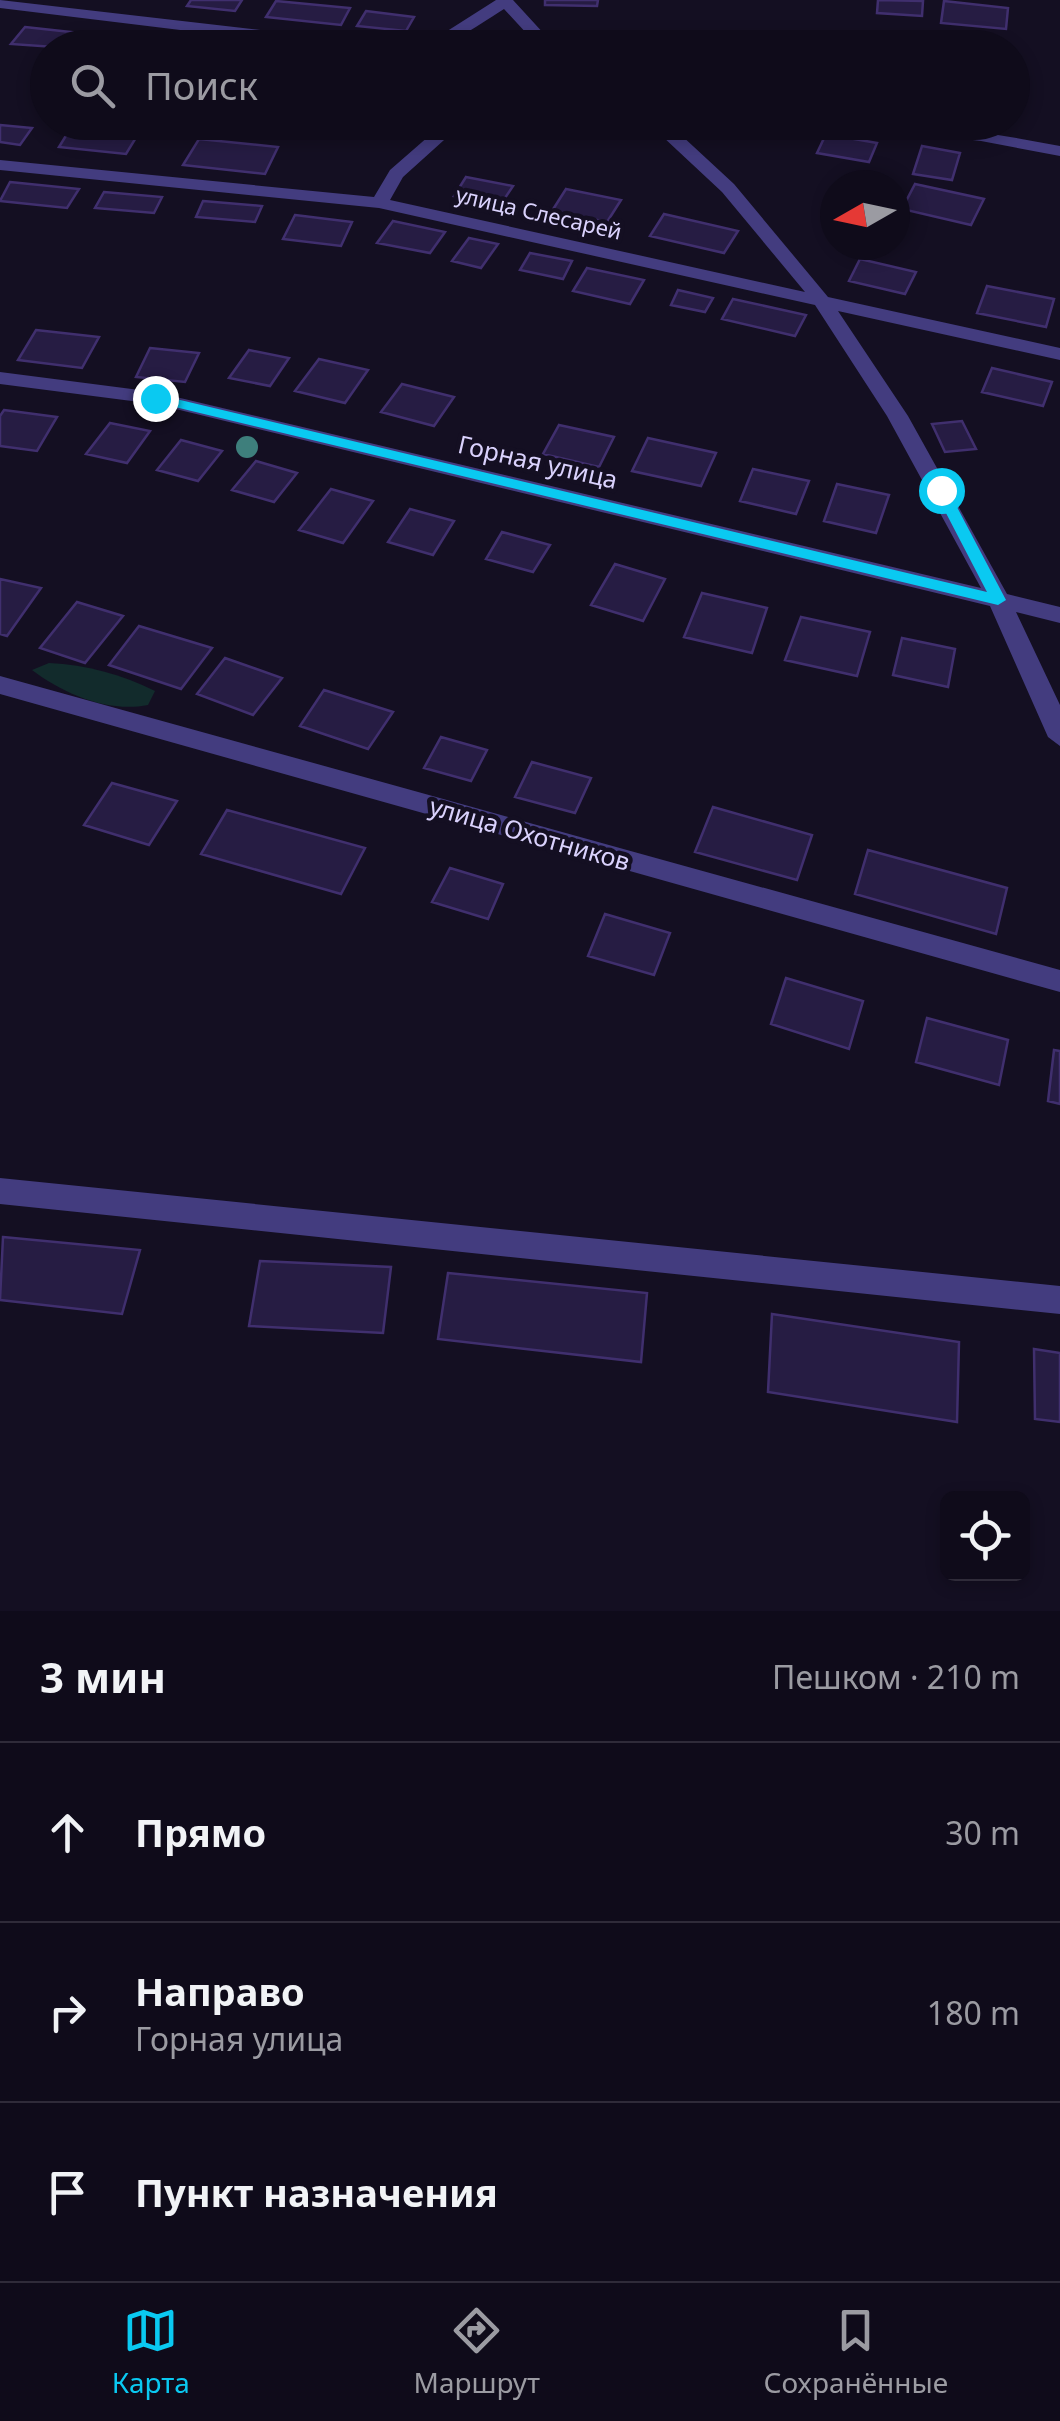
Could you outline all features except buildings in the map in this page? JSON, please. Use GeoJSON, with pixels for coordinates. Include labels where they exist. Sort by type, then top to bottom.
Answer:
{"type":"FeatureCollection","features":[{"type":"Feature","properties":{"kind":"street"},"geometry":{"type":"LineString","coordinates":[[459,30],[504,0],[531,30]]}},
{"type":"Feature","properties":{"kind":"street"},"geometry":{"type":"LineString","coordinates":[[0,2],[226,30]]}},
{"type":"Feature","properties":{"kind":"street"},"geometry":{"type":"LineString","coordinates":[[520,30],[523,22]]}},
{"type":"Feature","properties":{"kind":"street"},"geometry":{"type":"LineString","coordinates":[[379,203],[396,174],[435,140]]}},
{"type":"Feature","properties":{"kind":"street"},"geometry":{"type":"LineString","coordinates":[[679,140],[765,228],[823,301],[941,490],[998,600],[1060,736]]}},
{"type":"Feature","properties":{"kind":"street"},"geometry":{"type":"LineString","coordinates":[[1001,140],[1060,152]]}},
{"type":"Feature","properties":{"kind":"street","name":"улица Слесарей"},"geometry":{"type":"LineString","coordinates":[[0,165],[379,203],[1060,354]]}},
{"type":"Feature","properties":{"kind":"street","name":"Горная улица"},"geometry":{"type":"LineString","coordinates":[[0,378],[155,398],[1060,615]]}},
{"type":"Feature","properties":{"kind":"street","name":"улица Охотников"},"geometry":{"type":"LineString","coordinates":[[0,685],[1060,981]]}},
{"type":"Feature","properties":{"kind":"street"},"geometry":{"type":"LineString","coordinates":[[0,1191],[1060,1300]]}},
{"type":"Feature","properties":{"kind":"green space"},"geometry":{"type":"Polygon","coordinates":[[[49,663],[104,671],[155,691],[148,705],[102,704],[72,694],[32,670],[49,663]]]}},
{"type":"Feature","properties":{"kind":"route"},"geometry":{"type":"LineString","coordinates":[[155,398],[998,600],[941,490]]}}]}
